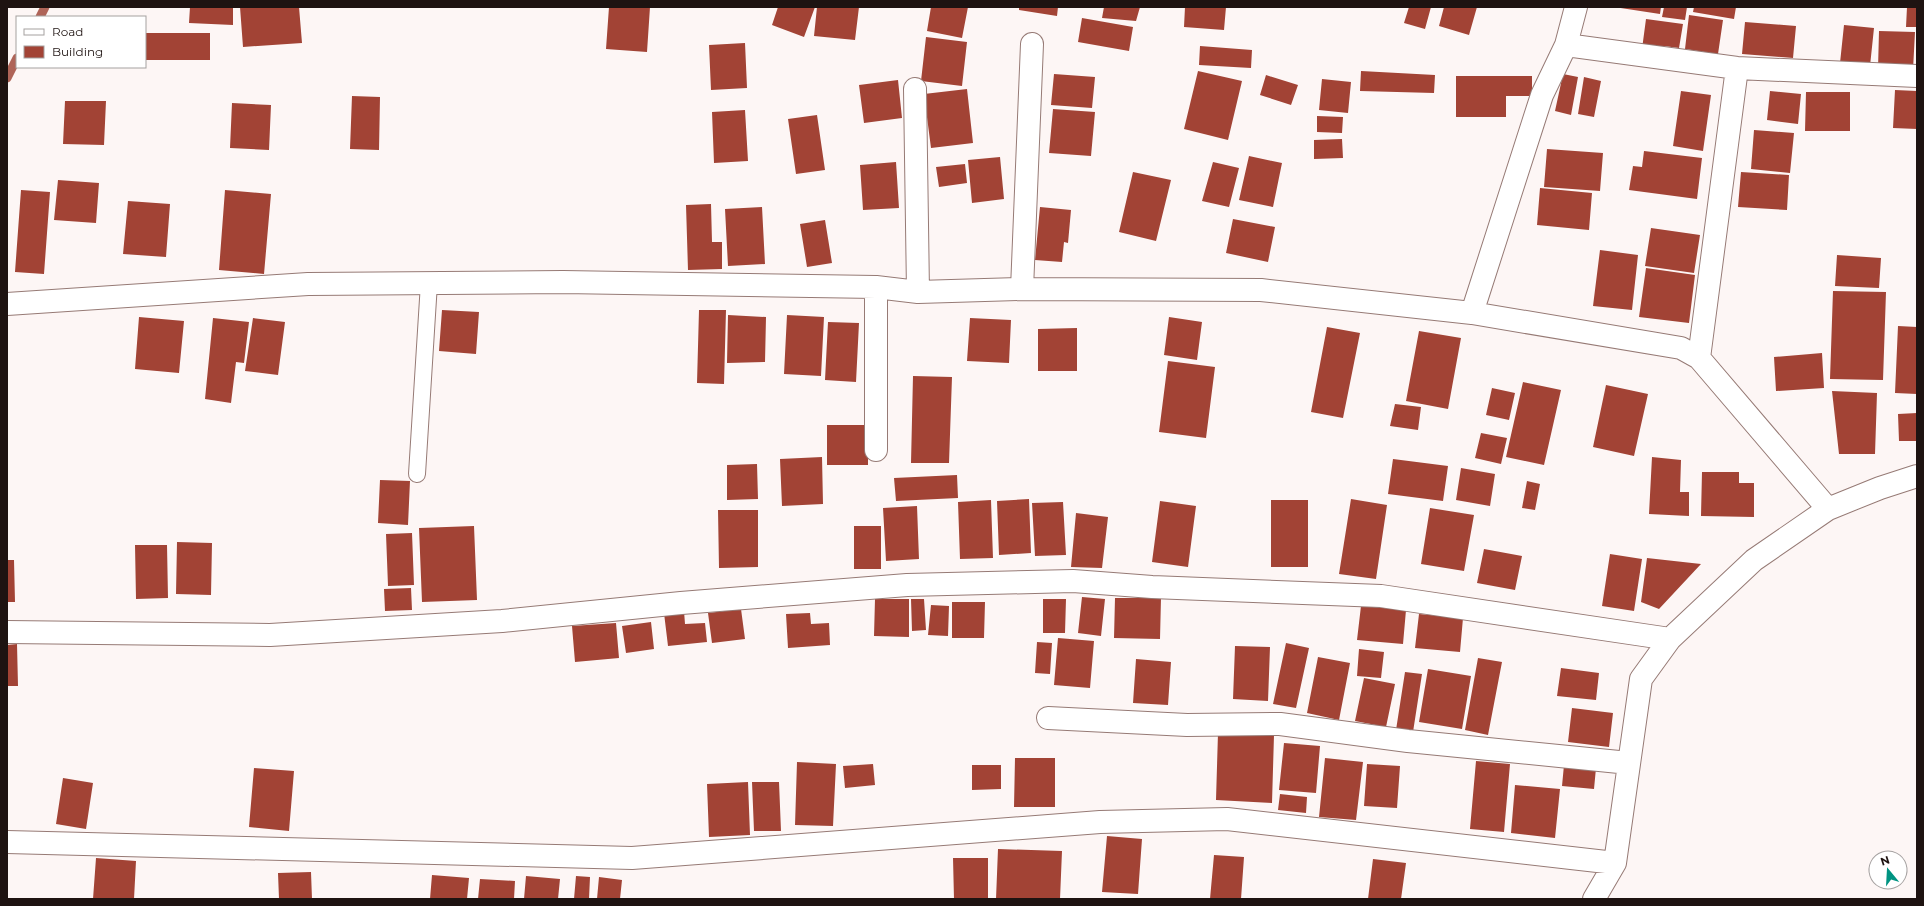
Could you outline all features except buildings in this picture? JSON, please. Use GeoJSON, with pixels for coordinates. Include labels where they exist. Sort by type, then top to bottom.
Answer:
{"type":"FeatureCollection","features":[{"type":"Feature","properties":{"kind":"street"},"geometry":{"type":"LineString","coordinates":[[1472,313],[1542,95],[1566,45],[1576,7]]}},
{"type":"Feature","properties":{"kind":"street"},"geometry":{"type":"LineString","coordinates":[[1022,289],[1032,44]]}},
{"type":"Feature","properties":{"kind":"street"},"geometry":{"type":"LineString","coordinates":[[1566,45],[1737,68],[1917,76]]}},
{"type":"Feature","properties":{"kind":"street"},"geometry":{"type":"LineString","coordinates":[[1699,358],[1737,68]]}},
{"type":"Feature","properties":{"kind":"street"},"geometry":{"type":"LineString","coordinates":[[915,89],[918,292]]}},
{"type":"Feature","properties":{"kind":"street"},"geometry":{"type":"LineString","coordinates":[[7,304],[308,284],[563,282],[876,287],[918,292],[1022,289],[1261,290],[1472,313],[1681,348],[1699,358],[1828,509]]}},
{"type":"Feature","properties":{"kind":"street"},"geometry":{"type":"LineString","coordinates":[[876,287],[876,450]]}},
{"type":"Feature","properties":{"kind":"street"},"geometry":{"type":"LineString","coordinates":[[1594,899],[1616,864],[1641,679],[1670,639],[1754,560],[1828,509],[1880,488],[1917,476]]}},
{"type":"Feature","properties":{"kind":"street"},"geometry":{"type":"LineString","coordinates":[[7,632],[270,635],[502,621],[681,603],[907,585],[1073,581],[1152,587],[1380,596],[1670,639]]}},
{"type":"Feature","properties":{"kind":"street"},"geometry":{"type":"LineString","coordinates":[[1048,718],[1187,725],[1280,724],[1408,741],[1629,763]]}},
{"type":"Feature","properties":{"kind":"street"},"geometry":{"type":"LineString","coordinates":[[7,842],[632,858],[1100,822],[1227,819],[1616,864]]}},
{"type":"Feature","properties":{"kind":"lane"},"geometry":{"type":"LineString","coordinates":[[416,474],[429,283]]}},
{"type":"Feature","properties":{"kind":"waterway"},"geometry":{"type":"LineString","coordinates":[[40,16],[45,7]]}},
{"type":"Feature","properties":{"kind":"waterway"},"geometry":{"type":"LineString","coordinates":[[7,78],[16,60]]}}]}
